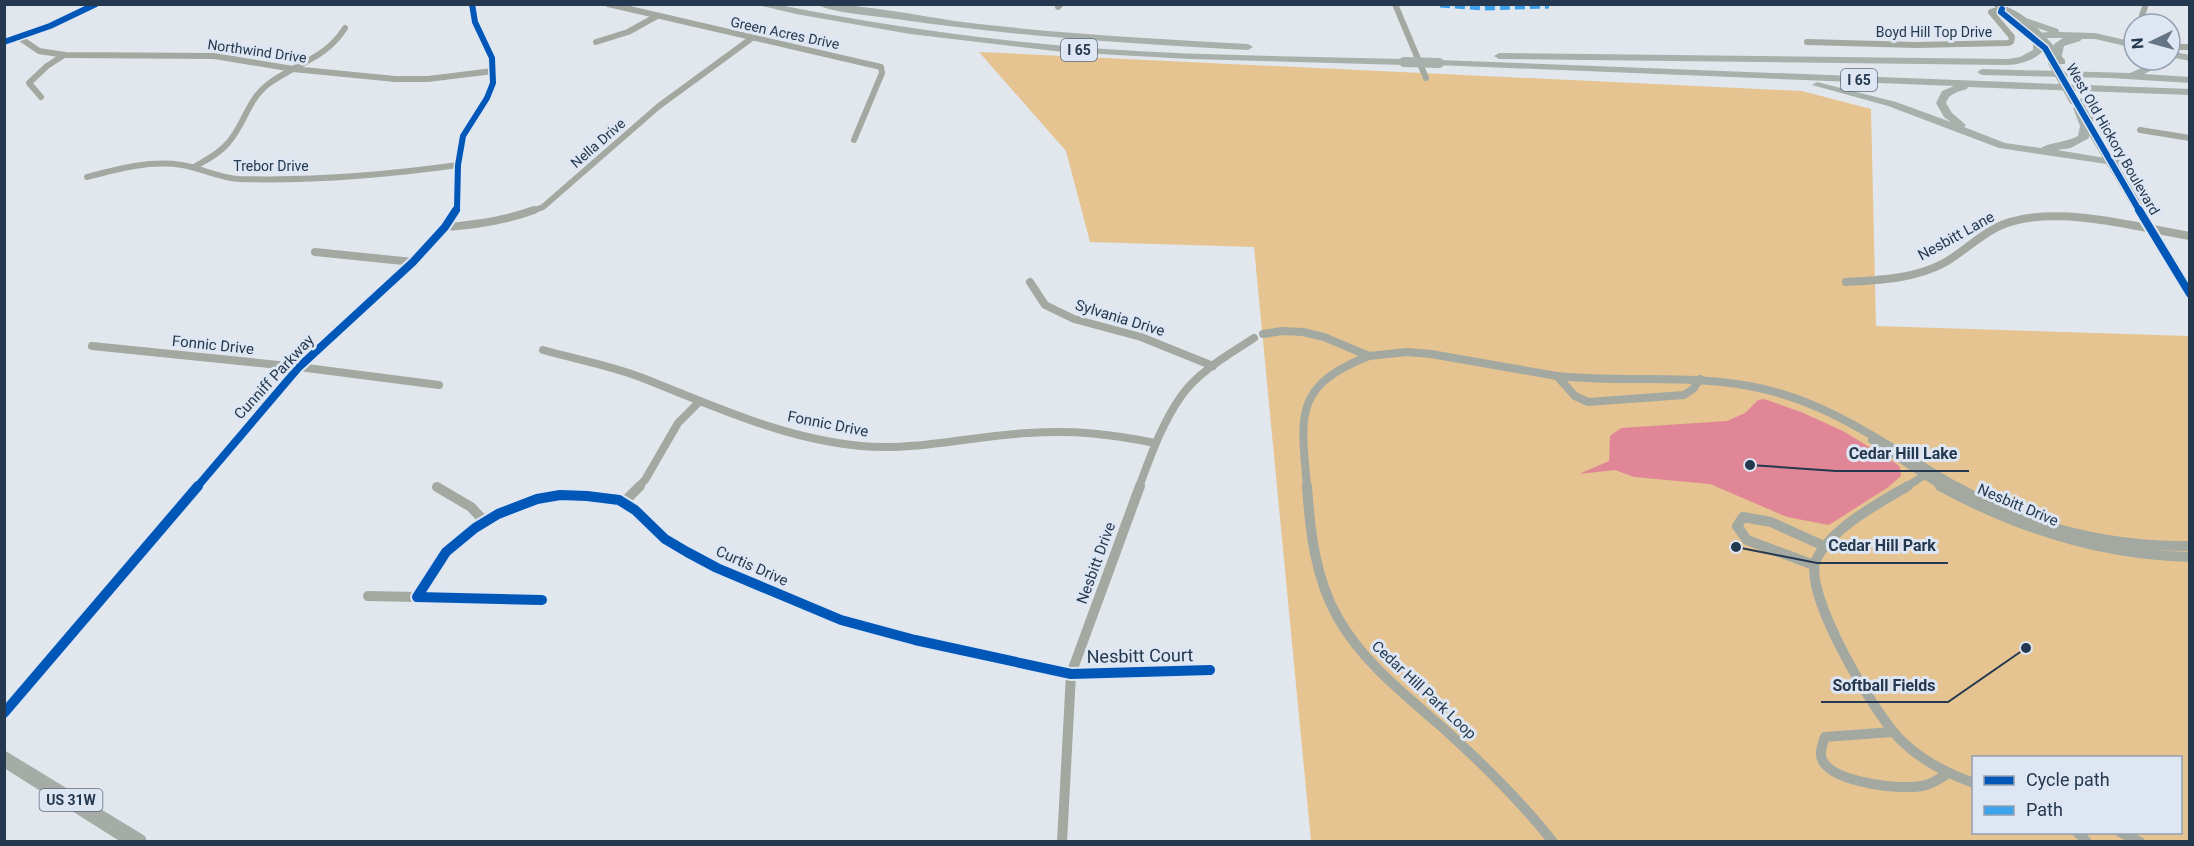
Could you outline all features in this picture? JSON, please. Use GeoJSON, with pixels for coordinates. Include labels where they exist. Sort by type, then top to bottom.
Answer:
{"type":"FeatureCollection","features":[{"type":"Feature","properties":{"kind":"highway","name":"I 65"},"geometry":{"type":"LineString","coordinates":[[758,4],[940,35],[1065,49],[1159,55],[1437,59],[1667,73],[2190,92]]}},
{"type":"Feature","properties":{"kind":"highway","name":"I 65"},"geometry":{"type":"LineString","coordinates":[[820,4],[924,22],[1053,36],[1402,58]]}},
{"type":"Feature","properties":{"kind":"highway"},"geometry":{"type":"LineString","coordinates":[[2020,20],[2047,29],[2122,43]]}},
{"type":"Feature","properties":{"kind":"highway"},"geometry":{"type":"LineString","coordinates":[[1592,57],[2020,61],[2038,51],[2038,39],[2082,35]]}},
{"type":"Feature","properties":{"kind":"highway"},"geometry":{"type":"LineString","coordinates":[[2057,60],[2059,44],[2062,42],[2081,38],[2103,40],[2122,46]]}},
{"type":"Feature","properties":{"kind":"highway","name":"I 65"},"geometry":{"type":"LineString","coordinates":[[1437,59],[1592,57],[2110,75],[2190,80]]}},
{"type":"Feature","properties":{"kind":"highway"},"geometry":{"type":"LineString","coordinates":[[2110,75],[2145,72]]}},
{"type":"Feature","properties":{"kind":"highway"},"geometry":{"type":"LineString","coordinates":[[1667,73],[1789,82],[1833,88],[1892,104],[2003,146],[2113,160]]}},
{"type":"Feature","properties":{"kind":"highway"},"geometry":{"type":"LineString","coordinates":[[2051,87],[1974,86],[1952,89],[1943,95],[1941,104],[1944,110],[1962,125],[1997,140],[2113,160]]}},
{"type":"Feature","properties":{"kind":"highway"},"geometry":{"type":"LineString","coordinates":[[2024,146],[2057,147],[2083,138],[2085,126],[2078,103]]}},
{"type":"Feature","properties":{"kind":"main road","name":"West Old Hickory Boulevard"},"geometry":{"type":"LineString","coordinates":[[1998,7],[2020,20],[2057,60],[2078,103],[2156,230],[2190,294]]}},
{"type":"Feature","properties":{"kind":"main road","name":"West Old Hickory Boulevard"},"geometry":{"type":"LineString","coordinates":[[1998,7],[2001,12],[2038,39]]}},
{"type":"Feature","properties":{"kind":"main road","name":"West Old Hickory Boulevard"},"geometry":{"type":"LineString","coordinates":[[2156,230],[2190,278]]}},
{"type":"Feature","properties":{"kind":"main road","name":"US 31W"},"geometry":{"type":"LineString","coordinates":[[4,758],[138,842]]}},
{"type":"Feature","properties":{"kind":"street"},"geometry":{"type":"LineString","coordinates":[[4,42],[20,38],[96,4]]}},
{"type":"Feature","properties":{"kind":"street","name":"Cunniff Parkway"},"geometry":{"type":"LineString","coordinates":[[4,713],[299,367],[413,262],[445,227],[457,208],[458,165],[463,136],[487,98],[493,83],[492,58],[475,22],[472,4]]}},
{"type":"Feature","properties":{"kind":"street","name":"Green Acres Drive"},"geometry":{"type":"LineString","coordinates":[[608,4],[880,67],[882,73],[854,140]]}},
{"type":"Feature","properties":{"kind":"street"},"geometry":{"type":"LineString","coordinates":[[1395,4],[1426,78]]}},
{"type":"Feature","properties":{"kind":"street","name":"Boyd Hill Top Drive"},"geometry":{"type":"LineString","coordinates":[[1807,42],[1916,45],[2008,43],[2011,42],[2012,37],[1991,12],[1998,7]]}},
{"type":"Feature","properties":{"kind":"street"},"geometry":{"type":"LineString","coordinates":[[596,42],[628,32],[657,16]]}},
{"type":"Feature","properties":{"kind":"street"},"geometry":{"type":"LineString","coordinates":[[194,167],[223,150],[232,138],[246,109],[267,86],[327,50],[340,38],[345,28]]}},
{"type":"Feature","properties":{"kind":"street","name":"Northwind Drive"},"geometry":{"type":"LineString","coordinates":[[20,38],[39,51],[65,55],[214,56],[293,69],[395,79],[428,79],[493,71]]}},
{"type":"Feature","properties":{"kind":"street","name":"Nella Drive"},"geometry":{"type":"LineString","coordinates":[[445,227],[484,225],[543,207],[659,106],[752,38]]}},
{"type":"Feature","properties":{"kind":"street"},"geometry":{"type":"LineString","coordinates":[[41,97],[29,83],[47,66],[65,55]]}},
{"type":"Feature","properties":{"kind":"street"},"geometry":{"type":"LineString","coordinates":[[2140,130],[2190,138]]}},
{"type":"Feature","properties":{"kind":"street","name":"Trebor Drive"},"geometry":{"type":"LineString","coordinates":[[87,177],[144,164],[194,167],[213,176],[236,179],[358,177],[458,165]]}},
{"type":"Feature","properties":{"kind":"street","name":"Nesbitt Lane"},"geometry":{"type":"LineString","coordinates":[[1846,282],[1887,279],[1919,273],[1945,262],[1988,233],[2010,222],[2025,218],[2062,217],[2156,230]]}},
{"type":"Feature","properties":{"kind":"street"},"geometry":{"type":"LineString","coordinates":[[2156,230],[2190,236]]}},
{"type":"Feature","properties":{"kind":"street"},"geometry":{"type":"LineString","coordinates":[[315,252],[413,262]]}},
{"type":"Feature","properties":{"kind":"street","name":"Sylvania Drive"},"geometry":{"type":"LineString","coordinates":[[1030,282],[1045,305],[1074,319],[1141,337],[1214,366]]}},
{"type":"Feature","properties":{"kind":"street","name":"Nesbitt Drive"},"geometry":{"type":"LineString","coordinates":[[1062,842],[1071,674],[1155,443],[1183,394],[1214,366],[1259,336],[1282,331],[1304,332],[1324,337],[1369,356],[1396,353],[1431,354],[1557,376],[1615,381],[1700,379],[1742,384],[1790,396],[1845,423],[2000,516],[2061,538],[2138,555],[2190,557]]}},
{"type":"Feature","properties":{"kind":"street","name":"Fonnic Drive"},"geometry":{"type":"LineString","coordinates":[[92,346],[299,367],[439,386]]}},
{"type":"Feature","properties":{"kind":"street","name":"Fonnic Drive"},"geometry":{"type":"LineString","coordinates":[[543,350],[637,376],[719,410],[798,435],[861,446],[928,446],[1026,433],[1074,431],[1105,433],[1155,443]]}},
{"type":"Feature","properties":{"kind":"street","name":"Cedar Hill Park Loop"},"geometry":{"type":"LineString","coordinates":[[1369,356],[1342,368],[1321,382],[1309,397],[1303,414],[1311,537],[1324,585],[1342,627],[1358,648],[1410,699],[1499,779],[1522,802],[1553,842]]}},
{"type":"Feature","properties":{"kind":"street"},"geometry":{"type":"LineString","coordinates":[[1557,376],[1575,396],[1588,402],[1684,395],[1693,390],[1700,379]]}},
{"type":"Feature","properties":{"kind":"street"},"geometry":{"type":"LineString","coordinates":[[623,503],[645,480],[678,423],[700,401]]}},
{"type":"Feature","properties":{"kind":"street"},"geometry":{"type":"LineString","coordinates":[[1928,474],[1843,529],[1824,546],[1814,565],[1813,579],[1828,622],[1892,732],[1947,774],[1972,782]]}},
{"type":"Feature","properties":{"kind":"street","name":"Nesbitt Drive"},"geometry":{"type":"LineString","coordinates":[[1928,474],[1990,504],[2046,526],[2080,536],[2129,545],[2190,546]]}},
{"type":"Feature","properties":{"kind":"street"},"geometry":{"type":"LineString","coordinates":[[437,487],[471,507],[485,522]]}},
{"type":"Feature","properties":{"kind":"street","name":"Curtis Drive"},"geometry":{"type":"LineString","coordinates":[[417,597],[446,552],[485,522],[517,506],[560,495],[587,496],[623,503],[635,510],[665,539],[687,552],[717,568],[841,620],[915,640],[1071,674]]}},
{"type":"Feature","properties":{"kind":"street"},"geometry":{"type":"LineString","coordinates":[[1814,565],[1747,540],[1739,532],[1737,526],[1739,521],[1743,517],[1761,518],[1824,546]]}},
{"type":"Feature","properties":{"kind":"street"},"geometry":{"type":"LineString","coordinates":[[368,596],[542,600]]}},
{"type":"Feature","properties":{"kind":"street","name":"Nesbitt Court"},"geometry":{"type":"LineString","coordinates":[[1071,674],[1210,670]]}},
{"type":"Feature","properties":{"kind":"street"},"geometry":{"type":"LineString","coordinates":[[1892,732],[1824,737],[1820,749],[1823,760],[1829,769],[1853,781],[1919,788],[1947,774]]}},
{"type":"Feature","properties":{"kind":"street"},"geometry":{"type":"LineString","coordinates":[[2124,834],[2140,842]]}},
{"type":"Feature","properties":{"kind":"shaded area"},"geometry":{"type":"Polygon","coordinates":[[[979,52],[1802,91],[1871,109],[1876,326],[2189,336],[2189,841],[1311,841],[1254,247],[1090,242],[1066,151],[979,52]]]}},
{"type":"Feature","properties":{"kind":"shaded area"},"geometry":{"type":"Polygon","coordinates":[[[1764,399],[1801,412],[1843,431],[1894,462],[1900,467],[1901,476],[1887,488],[1829,525],[1787,517],[1710,484],[1634,477],[1615,470],[1579,474],[1609,461],[1610,436],[1621,428],[1727,421],[1745,413],[1758,400],[1764,399]]]}},
{"type":"Feature","properties":{"kind":"marked path"},"geometry":{"type":"LineString","coordinates":[[1440,5],[1484,8],[1549,6]]}},
{"type":"Feature","properties":{"kind":"cycle path"},"geometry":{"type":"LineString","coordinates":[[4,42],[50,26],[96,4]]}},
{"type":"Feature","properties":{"kind":"cycle path"},"geometry":{"type":"LineString","coordinates":[[4,713],[299,367],[413,262],[445,227],[457,208],[458,165],[463,136],[487,98],[493,83],[492,58],[475,22],[472,4]]}},
{"type":"Feature","properties":{"kind":"cycle path"},"geometry":{"type":"LineString","coordinates":[[2002,9],[2001,12],[2045,48],[2098,143],[2190,294]]}},
{"type":"Feature","properties":{"kind":"cycle path"},"geometry":{"type":"LineString","coordinates":[[542,600],[417,597],[446,552],[475,528],[498,514],[537,499],[560,495],[587,496],[619,500],[635,510],[665,539],[687,552],[717,568],[841,620],[915,640],[1071,674],[1210,670]]}},
{"type":"Feature","properties":{"kind":"place","name":"Cedar Hill Lake"},"geometry":{"type":"Point","coordinates":[1750,465]}},
{"type":"Feature","properties":{"kind":"place","name":"Cedar Hill Park"},"geometry":{"type":"Point","coordinates":[1736,547]}},
{"type":"Feature","properties":{"kind":"place","name":"Softball Fields"},"geometry":{"type":"Point","coordinates":[2026,648]}}]}
